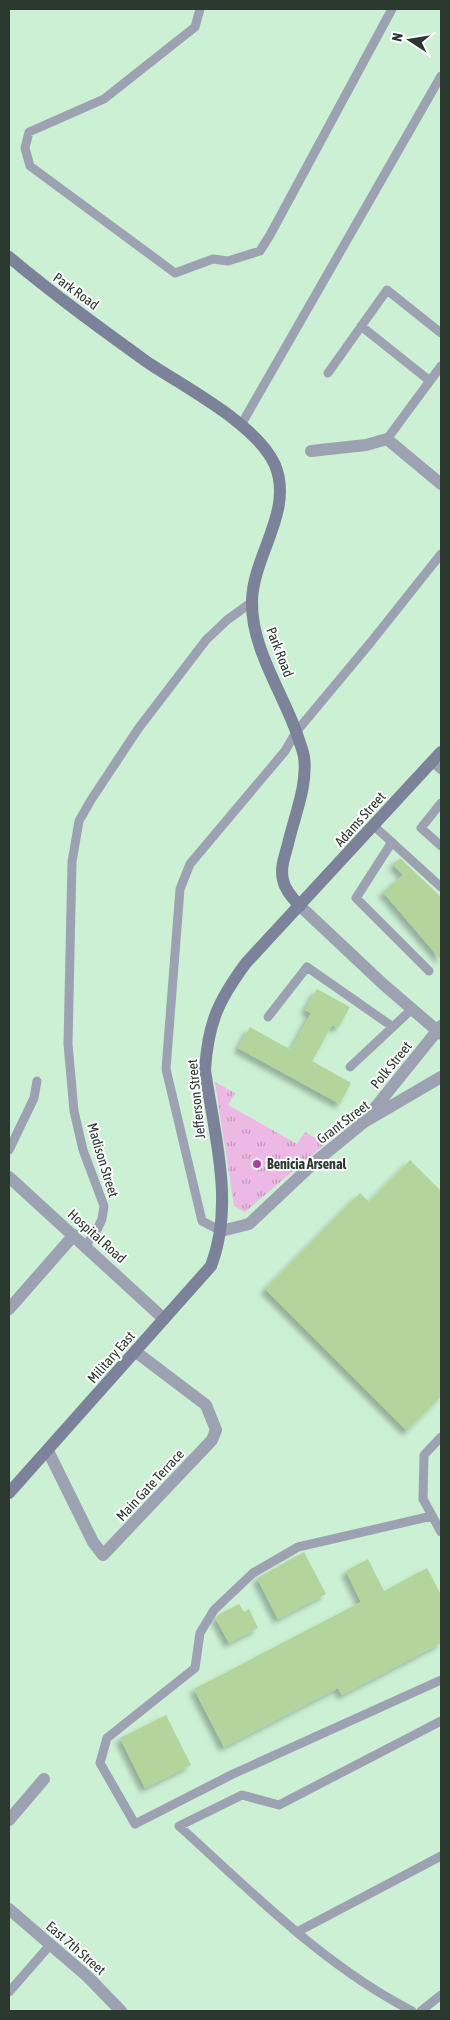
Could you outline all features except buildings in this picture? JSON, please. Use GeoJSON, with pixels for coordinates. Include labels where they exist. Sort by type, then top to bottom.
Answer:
{"type":"FeatureCollection","features":[{"type":"Feature","properties":{"kind":"street","name":"Park Road"},"geometry":{"type":"LineString","coordinates":[[9,257],[64,302],[241,424],[262,444],[275,465],[280,488],[279,509],[254,578],[252,602],[255,630],[304,756],[304,772],[282,868],[283,882],[291,896],[300,906],[412,1009],[440,1030]]}},
{"type":"Feature","properties":{"kind":"street"},"geometry":{"type":"LineString","coordinates":[[312,451],[366,445],[387,439],[441,484]]}},
{"type":"Feature","properties":{"kind":"street","name":"Adams Street"},"geometry":{"type":"LineString","coordinates":[[300,906],[374,826],[437,766],[441,752]]}},
{"type":"Feature","properties":{"kind":"street","name":"Jefferson Street"},"geometry":{"type":"LineString","coordinates":[[221,1231],[224,1205],[205,1070],[212,1020],[225,992],[246,963],[300,906]]}},
{"type":"Feature","properties":{"kind":"street","name":"Polk Street"},"geometry":{"type":"LineString","coordinates":[[364,1122],[440,1030]]}},
{"type":"Feature","properties":{"kind":"street","name":"Grant Street"},"geometry":{"type":"LineString","coordinates":[[221,1231],[249,1224],[315,1162],[364,1122],[441,1077]]}},
{"type":"Feature","properties":{"kind":"street","name":"Hospital Road"},"geometry":{"type":"LineString","coordinates":[[9,1177],[164,1319]]}},
{"type":"Feature","properties":{"kind":"street","name":"Military East"},"geometry":{"type":"LineString","coordinates":[[9,1493],[211,1266],[221,1231]]}},
{"type":"Feature","properties":{"kind":"street"},"geometry":{"type":"LineString","coordinates":[[9,1309],[74,1236]]}},
{"type":"Feature","properties":{"kind":"street","name":"Main Gate Terrace"},"geometry":{"type":"LineString","coordinates":[[48,1451],[93,1542],[103,1555],[212,1440],[216,1430],[206,1405],[140,1347]]}},
{"type":"Feature","properties":{"kind":"street"},"geometry":{"type":"LineString","coordinates":[[9,1820],[44,1778]]}},
{"type":"Feature","properties":{"kind":"street","name":"East 7th Street"},"geometry":{"type":"LineString","coordinates":[[9,1909],[88,1977],[121,2011]]}},
{"type":"Feature","properties":{"kind":"lane"},"geometry":{"type":"LineString","coordinates":[[200,9],[196,27],[104,99],[29,132],[25,148],[30,166],[175,273],[213,259],[228,261],[260,251],[392,9]]}},
{"type":"Feature","properties":{"kind":"lane"},"geometry":{"type":"LineString","coordinates":[[241,424],[441,76]]}},
{"type":"Feature","properties":{"kind":"lane"},"geometry":{"type":"LineString","coordinates":[[328,373],[386,290],[441,333]]}},
{"type":"Feature","properties":{"kind":"lane"},"geometry":{"type":"LineString","coordinates":[[361,326],[430,381]]}},
{"type":"Feature","properties":{"kind":"lane"},"geometry":{"type":"LineString","coordinates":[[387,439],[441,366]]}},
{"type":"Feature","properties":{"kind":"lane"},"geometry":{"type":"LineString","coordinates":[[221,1231],[202,1221],[166,1070],[180,889],[190,864],[285,751],[296,732],[441,554]]}},
{"type":"Feature","properties":{"kind":"lane","name":"Madison Street"},"geometry":{"type":"LineString","coordinates":[[85,1246],[96,1232],[102,1219],[104,1206],[83,1150],[74,1111],[68,1044],[72,862],[79,821],[138,729],[206,640],[227,620],[252,602]]}},
{"type":"Feature","properties":{"kind":"lane"},"geometry":{"type":"LineString","coordinates":[[441,803],[421,828],[441,846]]}},
{"type":"Feature","properties":{"kind":"lane"},"geometry":{"type":"LineString","coordinates":[[374,826],[441,886]]}},
{"type":"Feature","properties":{"kind":"lane"},"geometry":{"type":"LineString","coordinates":[[392,842],[356,898],[429,971]]}},
{"type":"Feature","properties":{"kind":"lane"},"geometry":{"type":"LineString","coordinates":[[268,1017],[307,968],[393,1027]]}},
{"type":"Feature","properties":{"kind":"lane"},"geometry":{"type":"LineString","coordinates":[[350,1067],[412,1009]]}},
{"type":"Feature","properties":{"kind":"lane"},"geometry":{"type":"LineString","coordinates":[[9,1150],[34,1098],[37,1081]]}},
{"type":"Feature","properties":{"kind":"lane"},"geometry":{"type":"LineString","coordinates":[[441,1437],[424,1455],[423,1499],[441,1532]]}},
{"type":"Feature","properties":{"kind":"lane"},"geometry":{"type":"LineString","coordinates":[[432,1516],[298,1547],[253,1573],[214,1610],[200,1633],[195,1668],[107,1738],[100,1763],[134,1824],[233,1774],[441,1680]]}},
{"type":"Feature","properties":{"kind":"lane"},"geometry":{"type":"LineString","coordinates":[[412,2011],[387,1998],[297,1932],[179,1826],[242,1795],[279,1805],[441,1721]]}},
{"type":"Feature","properties":{"kind":"lane"},"geometry":{"type":"LineString","coordinates":[[297,1932],[441,1856]]}},
{"type":"Feature","properties":{"kind":"lane"},"geometry":{"type":"LineString","coordinates":[[9,1992],[50,1945]]}},
{"type":"Feature","properties":{"kind":"lane"},"geometry":{"type":"LineString","coordinates":[[421,2011],[441,1995]]}},
{"type":"Feature","properties":{"kind":"green space"},"geometry":{"type":"Polygon","coordinates":[[[215,1082],[235,1093],[228,1105],[297,1144],[305,1132],[325,1144],[245,1212],[234,1206],[215,1082]]]}},
{"type":"Feature","properties":{"kind":"place","name":"Benicia Arsenal"},"geometry":{"type":"Point","coordinates":[257,1164]}}]}
